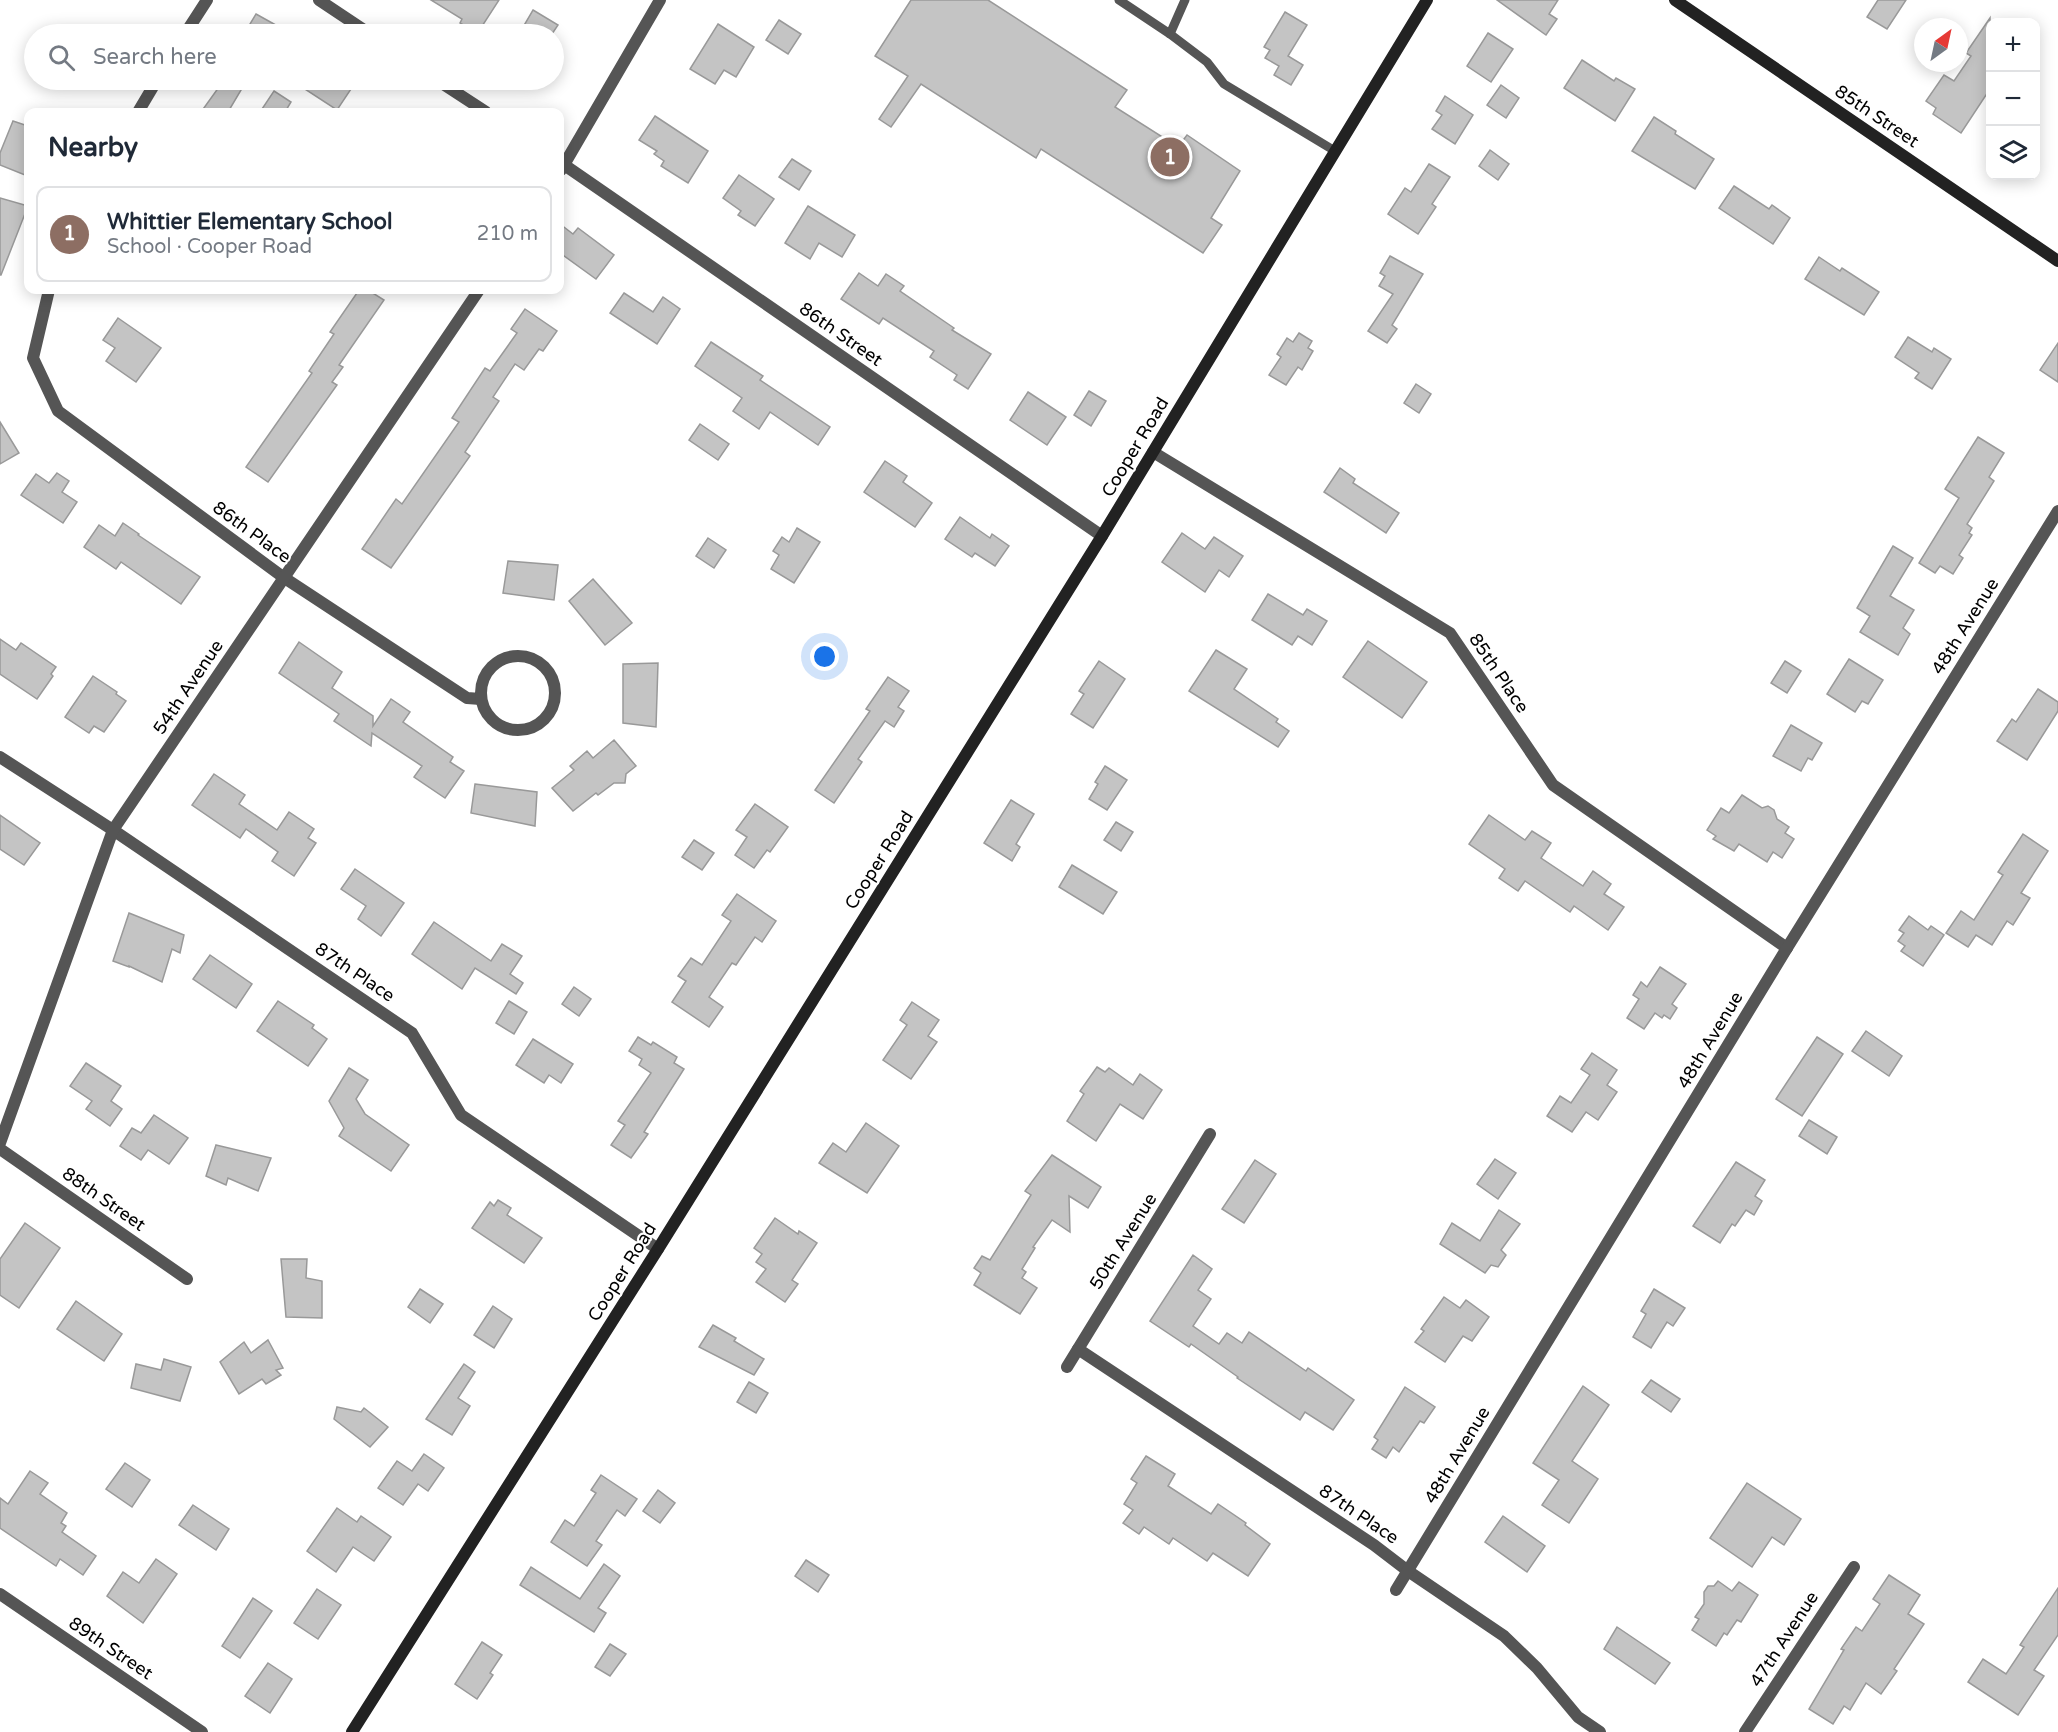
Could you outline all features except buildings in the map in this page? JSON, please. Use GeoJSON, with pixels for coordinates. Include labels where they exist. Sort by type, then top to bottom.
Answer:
{"type":"FeatureCollection","features":[{"type":"Feature","properties":{"kind":"street"},"geometry":{"type":"LineString","coordinates":[[191,24],[207,0]]}},
{"type":"Feature","properties":{"kind":"street"},"geometry":{"type":"LineString","coordinates":[[319,0],[355,24]]}},
{"type":"Feature","properties":{"kind":"street"},"geometry":{"type":"LineString","coordinates":[[564,161],[660,0]]}},
{"type":"Feature","properties":{"kind":"street","name":"Cooper Road"},"geometry":{"type":"LineString","coordinates":[[352,1732],[658,1249],[1102,536],[1427,0]]}},
{"type":"Feature","properties":{"kind":"street","name":"85th Street"},"geometry":{"type":"LineString","coordinates":[[1675,0],[2058,261]]}},
{"type":"Feature","properties":{"kind":"street"},"geometry":{"type":"LineString","coordinates":[[140,108],[151,90]]}},
{"type":"Feature","properties":{"kind":"street"},"geometry":{"type":"LineString","coordinates":[[452,90],[480,108]]}},
{"type":"Feature","properties":{"kind":"street","name":"86th Street"},"geometry":{"type":"LineString","coordinates":[[564,168],[1102,536]]}},
{"type":"Feature","properties":{"kind":"street","name":"86th Place"},"geometry":{"type":"LineString","coordinates":[[48,294],[33,358],[58,411],[283,577],[467,698],[481,699]]}},
{"type":"Feature","properties":{"kind":"street","name":"54th Avenue"},"geometry":{"type":"LineString","coordinates":[[0,1143],[113,830],[476,294]]}},
{"type":"Feature","properties":{"kind":"street","name":"85th Place"},"geometry":{"type":"LineString","coordinates":[[1153,452],[1450,633],[1553,785],[1787,948]]}},
{"type":"Feature","properties":{"kind":"street","name":"48th Avenue"},"geometry":{"type":"LineString","coordinates":[[1396,1590],[1787,948],[2058,511]]}},
{"type":"Feature","properties":{"kind":"street"},"geometry":{"type":"LineString","coordinates":[[515,655],[527,656],[547,670],[553,681],[555,693],[553,705],[547,716],[538,724],[521,729],[503,727],[492,720],[481,699],[483,680],[492,665],[503,658],[515,655]]}},
{"type":"Feature","properties":{"kind":"street","name":"87th Place"},"geometry":{"type":"LineString","coordinates":[[0,757],[113,830],[412,1033],[461,1114],[658,1249]]}},
{"type":"Feature","properties":{"kind":"street","name":"50th Avenue"},"geometry":{"type":"LineString","coordinates":[[1067,1367],[1210,1134]]}},
{"type":"Feature","properties":{"kind":"street","name":"88th Street"},"geometry":{"type":"LineString","coordinates":[[0,1149],[187,1279]]}},
{"type":"Feature","properties":{"kind":"street","name":"87th Place"},"geometry":{"type":"LineString","coordinates":[[1078,1349],[1374,1545],[1408,1571],[1504,1636],[1537,1668],[1578,1717],[1600,1732]]}},
{"type":"Feature","properties":{"kind":"street","name":"47th Avenue"},"geometry":{"type":"LineString","coordinates":[[1745,1732],[1854,1567]]}},
{"type":"Feature","properties":{"kind":"street","name":"89th Street"},"geometry":{"type":"LineString","coordinates":[[0,1594],[202,1732]]}},
{"type":"Feature","properties":{"kind":"lane"},"geometry":{"type":"LineString","coordinates":[[1119,0],[1207,62],[1224,84],[1335,151]]}},
{"type":"Feature","properties":{"kind":"lane"},"geometry":{"type":"LineString","coordinates":[[1170,34],[1185,0]]}},
{"type":"Feature","properties":{"kind":"place","name":"Whittier Elementary School"},"geometry":{"type":"Point","coordinates":[1170,157]}}]}
